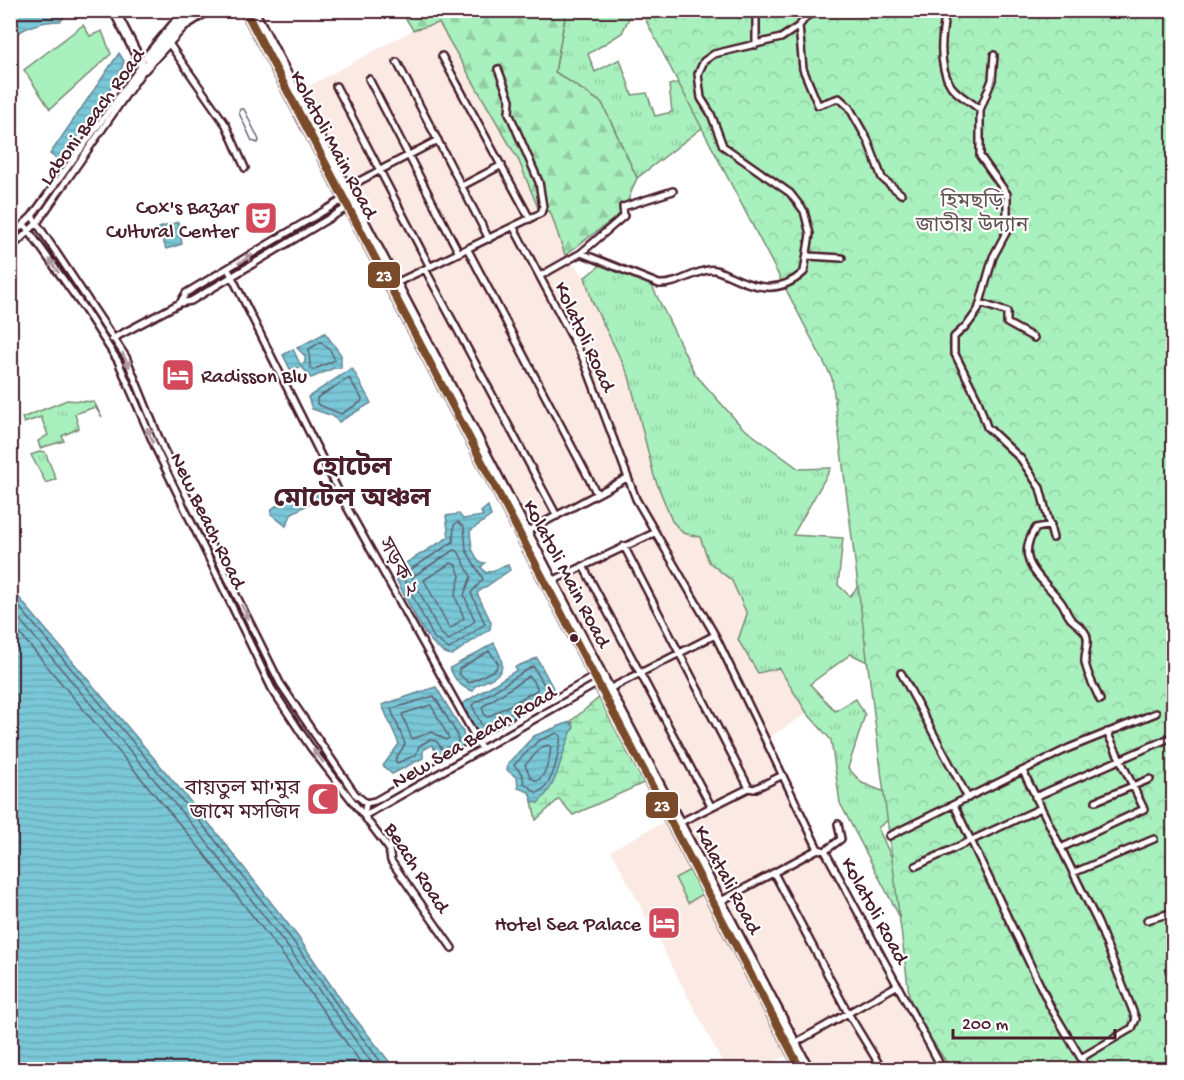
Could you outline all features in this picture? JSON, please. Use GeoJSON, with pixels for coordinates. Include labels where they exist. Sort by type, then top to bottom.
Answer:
{"type":"FeatureCollection","features":[{"type":"Feature","properties":{"kind":"highway"},"geometry":{"type":"LineString","coordinates":[[114,10],[143,67]]}},
{"type":"Feature","properties":{"kind":"highway","name":"Laboni Beach Road"},"geometry":{"type":"LineString","coordinates":[[143,67],[177,21],[192,10]]}},
{"type":"Feature","properties":{"kind":"highway","name":"Laboni Beach Road"},"geometry":{"type":"LineString","coordinates":[[143,67],[183,26],[208,10]]}},
{"type":"Feature","properties":{"kind":"highway","name":"Kolatoli Main Road"},"geometry":{"type":"LineString","coordinates":[[245,10],[346,188],[526,532],[535,555],[552,581],[598,678]]}},
{"type":"Feature","properties":{"kind":"highway","name":"Kolatoli Main Road"},"geometry":{"type":"LineString","coordinates":[[253,10],[346,203],[535,555],[598,678]]}},
{"type":"Feature","properties":{"kind":"highway","name":"Kalatali Road"},"geometry":{"type":"LineString","coordinates":[[598,678],[609,689],[721,901],[801,1070]]}},
{"type":"Feature","properties":{"kind":"highway","name":"Kalatali Road"},"geometry":{"type":"LineString","coordinates":[[598,678],[777,1016],[809,1070]]}},
{"type":"Feature","properties":{"kind":"street"},"geometry":{"type":"LineString","coordinates":[[756,10],[756,45]]}},
{"type":"Feature","properties":{"kind":"street"},"geometry":{"type":"LineString","coordinates":[[581,253],[659,284],[668,285],[709,269],[718,270],[749,285],[769,290],[795,280],[804,272],[810,234],[804,211],[782,186],[726,150],[699,92],[700,68],[709,57],[721,51],[781,38],[800,26],[807,16],[819,10]]}},
{"type":"Feature","properties":{"kind":"street"},"geometry":{"type":"LineString","coordinates":[[946,10],[941,41],[950,85],[980,110]]}},
{"type":"Feature","properties":{"kind":"street"},"geometry":{"type":"LineString","coordinates":[[800,26],[803,69],[818,105],[839,98],[849,107],[868,141],[882,178],[901,194]]}},
{"type":"Feature","properties":{"kind":"street"},"geometry":{"type":"LineString","coordinates":[[168,42],[226,125],[245,168]]}},
{"type":"Feature","properties":{"kind":"street"},"geometry":{"type":"LineString","coordinates":[[993,55],[992,80],[980,110],[980,156],[1007,194],[1008,224],[1006,234],[993,257],[980,303],[968,324],[954,337],[954,352],[977,398],[987,427],[1012,449],[1033,475],[1046,504],[1053,538]]}},
{"type":"Feature","properties":{"kind":"street"},"geometry":{"type":"LineString","coordinates":[[442,57],[530,219]]}},
{"type":"Feature","properties":{"kind":"street"},"geometry":{"type":"LineString","coordinates":[[397,62],[489,239]]}},
{"type":"Feature","properties":{"kind":"street","name":"Laboni Beach Road"},"geometry":{"type":"LineString","coordinates":[[10,237],[32,216],[143,67]]}},
{"type":"Feature","properties":{"kind":"street","name":"Laboni Beach Road"},"geometry":{"type":"LineString","coordinates":[[10,249],[37,223],[143,67]]}},
{"type":"Feature","properties":{"kind":"street"},"geometry":{"type":"LineString","coordinates":[[396,283],[541,213],[543,207],[539,182],[509,113],[510,100],[498,69]]}},
{"type":"Feature","properties":{"kind":"street"},"geometry":{"type":"LineString","coordinates":[[369,79],[459,253]]}},
{"type":"Feature","properties":{"kind":"street"},"geometry":{"type":"LineString","coordinates":[[336,86],[557,516]]}},
{"type":"Feature","properties":{"kind":"street"},"geometry":{"type":"LineString","coordinates":[[346,188],[438,140]]}},
{"type":"Feature","properties":{"kind":"street"},"geometry":{"type":"LineString","coordinates":[[462,186],[502,165]]}},
{"type":"Feature","properties":{"kind":"street"},"geometry":{"type":"LineString","coordinates":[[540,276],[581,253],[624,216],[624,207],[673,191]]}},
{"type":"Feature","properties":{"kind":"street"},"geometry":{"type":"LineString","coordinates":[[180,303],[186,293],[284,234],[346,203]]}},
{"type":"Feature","properties":{"kind":"street"},"geometry":{"type":"LineString","coordinates":[[106,341],[180,303],[191,301],[288,242],[346,203]]}},
{"type":"Feature","properties":{"kind":"street","name":"New Beach Road"},"geometry":{"type":"LineString","coordinates":[[32,216],[126,357],[182,485],[280,683],[355,794],[366,803]]}},
{"type":"Feature","properties":{"kind":"street","name":"New Beach Road"},"geometry":{"type":"LineString","coordinates":[[24,224],[106,341],[272,689],[311,748],[364,816]]}},
{"type":"Feature","properties":{"kind":"street","name":"Kolatoli Road"},"geometry":{"type":"LineString","coordinates":[[514,228],[584,358],[627,478],[654,532]]}},
{"type":"Feature","properties":{"kind":"street"},"geometry":{"type":"LineString","coordinates":[[284,234],[288,242]]}},
{"type":"Feature","properties":{"kind":"street"},"geometry":{"type":"LineString","coordinates":[[468,250],[597,494]]}},
{"type":"Feature","properties":{"kind":"street"},"geometry":{"type":"LineString","coordinates":[[808,256],[842,258]]}},
{"type":"Feature","properties":{"kind":"street","name":"সড়ক ২"},"geometry":{"type":"LineString","coordinates":[[228,269],[343,500],[482,749]]}},
{"type":"Feature","properties":{"kind":"street"},"geometry":{"type":"LineString","coordinates":[[980,303],[1007,312],[1007,323],[1034,338]]}},
{"type":"Feature","properties":{"kind":"street"},"geometry":{"type":"LineString","coordinates":[[141,415],[149,412]]}},
{"type":"Feature","properties":{"kind":"street"},"geometry":{"type":"LineString","coordinates":[[526,532],[627,478]]}},
{"type":"Feature","properties":{"kind":"street"},"geometry":{"type":"LineString","coordinates":[[176,488],[182,485]]}},
{"type":"Feature","properties":{"kind":"street"},"geometry":{"type":"LineString","coordinates":[[1051,525],[1036,528],[1030,537],[1027,550],[1029,563],[1046,588],[1060,601],[1071,619],[1082,627],[1087,637],[1086,664],[1100,700]]}},
{"type":"Feature","properties":{"kind":"street"},"geometry":{"type":"LineString","coordinates":[[552,581],[654,532],[715,635],[822,850],[841,838],[838,824]]}},
{"type":"Feature","properties":{"kind":"street"},"geometry":{"type":"LineString","coordinates":[[624,546],[749,788]]}},
{"type":"Feature","properties":{"kind":"street"},"geometry":{"type":"LineString","coordinates":[[583,566],[711,806]]}},
{"type":"Feature","properties":{"kind":"street"},"geometry":{"type":"LineString","coordinates":[[609,689],[715,635]]}},
{"type":"Feature","properties":{"kind":"street"},"geometry":{"type":"LineString","coordinates":[[901,673],[968,798]]}},
{"type":"Feature","properties":{"kind":"street","name":"New Sea Beach Road"},"geometry":{"type":"LineString","coordinates":[[366,803],[375,801],[478,742],[598,678]]}},
{"type":"Feature","properties":{"kind":"street","name":"New Sea Beach Road"},"geometry":{"type":"LineString","coordinates":[[364,816],[482,749],[598,678]]}},
{"type":"Feature","properties":{"kind":"street"},"geometry":{"type":"LineString","coordinates":[[272,689],[280,683]]}},
{"type":"Feature","properties":{"kind":"street"},"geometry":{"type":"LineString","coordinates":[[889,836],[1023,771],[1156,712]]}},
{"type":"Feature","properties":{"kind":"street"},"geometry":{"type":"LineString","coordinates":[[1061,848],[1144,809],[1107,732]]}},
{"type":"Feature","properties":{"kind":"street"},"geometry":{"type":"LineString","coordinates":[[1035,797],[1173,736]]}},
{"type":"Feature","properties":{"kind":"street"},"geometry":{"type":"LineString","coordinates":[[1023,771],[1110,949],[1136,1019],[1132,1028],[1081,1058]]}},
{"type":"Feature","properties":{"kind":"street"},"geometry":{"type":"LineString","coordinates":[[679,823],[749,788],[754,789],[783,775]]}},
{"type":"Feature","properties":{"kind":"street"},"geometry":{"type":"LineString","coordinates":[[1096,801],[1150,779]]}},
{"type":"Feature","properties":{"kind":"street","name":"Beach Road"},"geometry":{"type":"LineString","coordinates":[[366,803],[364,816],[389,849],[391,861],[452,948]]}},
{"type":"Feature","properties":{"kind":"street"},"geometry":{"type":"LineString","coordinates":[[954,805],[1050,1006],[1088,1070]]}},
{"type":"Feature","properties":{"kind":"street"},"geometry":{"type":"LineString","coordinates":[[916,866],[1041,808]]}},
{"type":"Feature","properties":{"kind":"street"},"geometry":{"type":"LineString","coordinates":[[1073,873],[1154,839]]}},
{"type":"Feature","properties":{"kind":"street","name":"Kolatoli Road"},"geometry":{"type":"LineString","coordinates":[[721,901],[822,850],[898,985],[795,1043]]}},
{"type":"Feature","properties":{"kind":"street"},"geometry":{"type":"LineString","coordinates":[[774,873],[848,1013],[882,1069]]}},
{"type":"Feature","properties":{"kind":"street"},"geometry":{"type":"LineString","coordinates":[[1147,920],[1173,912]]}},
{"type":"Feature","properties":{"kind":"street"},"geometry":{"type":"LineString","coordinates":[[898,985],[943,1070]]}},
{"type":"Feature","properties":{"kind":"shaded area"},"geometry":{"type":"Polygon","coordinates":[[[439,23],[519,161],[539,213],[550,210],[565,255],[585,277],[592,301],[629,376],[654,476],[672,521],[683,533],[700,537],[709,562],[732,581],[747,614],[738,640],[779,668],[807,713],[767,739],[816,845],[829,852],[943,1069],[804,1069],[795,1052],[759,1069],[726,1069],[611,850],[673,817],[551,581],[653,530],[628,478],[525,533],[296,93],[413,30],[439,23]]]}},
{"type":"Feature","properties":{"kind":"green space"},"geometry":{"type":"Polygon","coordinates":[[[401,11],[566,11],[555,72],[602,103],[637,178],[623,212],[565,255],[550,211],[540,213],[519,161],[439,23],[413,30],[401,11]]]}},
{"type":"Feature","properties":{"kind":"green space"},"geometry":{"type":"Polygon","coordinates":[[[566,11],[670,11],[630,16],[622,33],[588,54],[595,72],[620,59],[632,95],[647,93],[655,116],[672,112],[669,85],[687,80],[712,120],[637,178],[602,103],[555,72],[566,11]]]}},
{"type":"Feature","properties":{"kind":"green space","name":"হিমছড়ি জাতীয় উদ্যান"},"geometry":{"type":"Polygon","coordinates":[[[641,11],[1173,11],[1173,1069],[951,1069],[911,1010],[832,378],[641,11]]]}},
{"type":"Feature","properties":{"kind":"green space"},"geometry":{"type":"Polygon","coordinates":[[[83,25],[90,36],[102,31],[111,54],[50,109],[24,70],[83,25]]]}},
{"type":"Feature","properties":{"kind":"green space"},"geometry":{"type":"Polygon","coordinates":[[[605,262],[650,282],[695,374],[742,427],[799,469],[831,468],[793,535],[843,538],[838,585],[850,596],[910,526],[875,666],[851,654],[810,684],[835,711],[856,699],[865,715],[848,768],[862,783],[900,798],[902,809],[878,828],[901,878],[938,990],[840,803],[831,740],[807,713],[779,668],[758,673],[738,640],[747,614],[732,581],[709,562],[700,537],[683,533],[672,521],[654,476],[629,376],[592,301],[585,277],[605,262]]]}},
{"type":"Feature","properties":{"kind":"green space"},"geometry":{"type":"Polygon","coordinates":[[[67,400],[94,402],[102,417],[95,407],[75,414],[79,428],[62,436],[64,441],[40,448],[38,441],[48,435],[41,417],[24,423],[22,418],[67,400]]]}},
{"type":"Feature","properties":{"kind":"green space"},"geometry":{"type":"Polygon","coordinates":[[[45,452],[56,479],[46,483],[31,455],[45,452]]]}},
{"type":"Feature","properties":{"kind":"green space"},"geometry":{"type":"Polygon","coordinates":[[[600,697],[646,782],[573,815],[559,799],[536,820],[532,801],[538,803],[571,731],[573,723],[570,722],[600,697]]]}},
{"type":"Feature","properties":{"kind":"green space"},"geometry":{"type":"Polygon","coordinates":[[[690,870],[703,894],[688,903],[675,878],[690,870]]]}},
{"type":"Feature","properties":{"kind":"water"},"geometry":{"type":"Polygon","coordinates":[[[11,10],[69,11],[61,21],[34,25],[11,38],[11,10]]]}},
{"type":"Feature","properties":{"kind":"water"},"geometry":{"type":"Polygon","coordinates":[[[119,53],[124,61],[119,76],[61,162],[50,154],[119,53]]]}},
{"type":"Feature","properties":{"kind":"water"},"geometry":{"type":"Polygon","coordinates":[[[178,222],[182,244],[166,249],[159,228],[178,222]]]}},
{"type":"Feature","properties":{"kind":"water"},"geometry":{"type":"Polygon","coordinates":[[[325,333],[341,355],[341,368],[334,368],[311,378],[302,367],[290,369],[283,355],[293,349],[300,364],[305,363],[305,356],[297,348],[325,333]]]}},
{"type":"Feature","properties":{"kind":"water"},"geometry":{"type":"Polygon","coordinates":[[[352,368],[371,403],[339,422],[333,416],[312,409],[308,397],[352,368]]]}},
{"type":"Feature","properties":{"kind":"water"},"geometry":{"type":"Polygon","coordinates":[[[314,488],[319,499],[292,513],[286,526],[271,514],[272,509],[276,506],[314,488]]]}},
{"type":"Feature","properties":{"kind":"water"},"geometry":{"type":"Polygon","coordinates":[[[488,506],[491,516],[470,531],[472,549],[479,562],[485,563],[481,567],[486,573],[508,565],[510,570],[477,593],[491,622],[490,629],[452,655],[443,652],[426,635],[395,577],[396,569],[449,537],[446,516],[459,514],[463,519],[483,516],[481,512],[488,506]]]}},
{"type":"Feature","properties":{"kind":"water"},"geometry":{"type":"Polygon","coordinates":[[[10,587],[216,832],[298,937],[343,1003],[395,1069],[11,1069],[10,587]]]}},
{"type":"Feature","properties":{"kind":"water"},"geometry":{"type":"Polygon","coordinates":[[[494,643],[501,660],[501,671],[475,686],[473,691],[469,690],[456,679],[450,668],[494,643]]]}},
{"type":"Feature","properties":{"kind":"water"},"geometry":{"type":"Polygon","coordinates":[[[537,658],[554,690],[553,697],[487,733],[478,732],[462,704],[517,670],[515,667],[537,658]]]}},
{"type":"Feature","properties":{"kind":"water"},"geometry":{"type":"Polygon","coordinates":[[[436,687],[463,732],[465,746],[440,758],[432,745],[423,750],[423,758],[392,774],[383,766],[399,744],[382,705],[436,687]]]}},
{"type":"Feature","properties":{"kind":"water"},"geometry":{"type":"Polygon","coordinates":[[[570,722],[574,727],[552,785],[538,803],[532,801],[529,792],[518,788],[517,778],[507,770],[508,763],[534,736],[570,722]]]}},
{"type":"Feature","properties":{"kind":"transit line","name":"23"},"geometry":{"type":"LineString","coordinates":[[245,10],[801,1070]]}},
{"type":"Feature","properties":{"kind":"place","name":"Cox's Bazar Cultural Center"},"geometry":{"type":"Point","coordinates":[261,218]}},
{"type":"Feature","properties":{"kind":"place","name":"Radisson Blu"},"geometry":{"type":"Point","coordinates":[178,375]}},
{"type":"Feature","properties":{"kind":"place","name":"বায়তুল মা'মুর জামে মসজিদ"},"geometry":{"type":"Point","coordinates":[323,799]}},
{"type":"Feature","properties":{"kind":"place","name":"Hotel Sea Palace"},"geometry":{"type":"Point","coordinates":[664,923]}},
{"type":"Feature","properties":{"kind":"district","name":"হোটেল মোটেল অঞ্চল"},"geometry":{"type":"Point","coordinates":[352,482]}}]}
